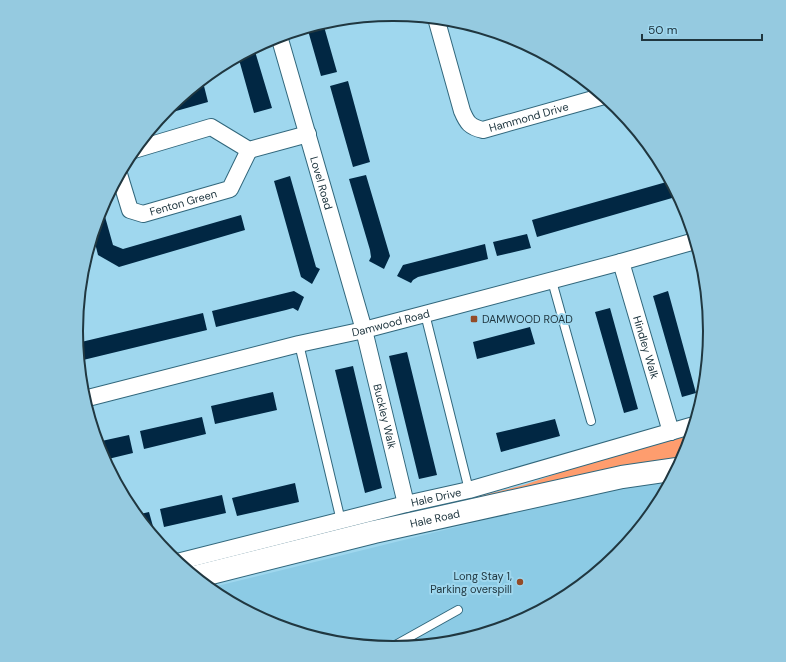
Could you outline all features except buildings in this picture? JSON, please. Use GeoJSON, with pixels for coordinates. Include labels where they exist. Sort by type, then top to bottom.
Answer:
{"type":"FeatureCollection","features":[{"type":"Feature","properties":{"kind":"street","name":"Hammond Drive"},"geometry":{"type":"LineString","coordinates":[[438,25],[462,111],[466,120],[473,128],[483,130],[597,98]]}},
{"type":"Feature","properties":{"kind":"street","name":"Lovel Road"},"geometry":{"type":"LineString","coordinates":[[281,42],[364,330]]}},
{"type":"Feature","properties":{"kind":"street"},"geometry":{"type":"LineString","coordinates":[[143,147],[211,127],[249,150],[308,134]]}},
{"type":"Feature","properties":{"kind":"street","name":"Fenton Green"},"geometry":{"type":"LineString","coordinates":[[122,182],[130,210],[143,214],[230,189],[249,150]]}},
{"type":"Feature","properties":{"kind":"street","name":"Damwood Road"},"geometry":{"type":"LineString","coordinates":[[91,397],[299,344],[364,330],[552,281],[690,242]]}},
{"type":"Feature","properties":{"kind":"street","name":"Hindley Walk"},"geometry":{"type":"LineString","coordinates":[[621,262],[671,432]]}},
{"type":"Feature","properties":{"kind":"street","name":"Buckley Walk"},"geometry":{"type":"LineString","coordinates":[[364,330],[406,504]]}},
{"type":"Feature","properties":{"kind":"street","name":"Hale Drive"},"geometry":{"type":"LineString","coordinates":[[185,560],[406,504],[469,490],[688,427]]}},
{"type":"Feature","properties":{"kind":"street","name":"Hale Road"},"geometry":{"type":"LineString","coordinates":[[202,575],[374,532],[622,477],[670,470]]}},
{"type":"Feature","properties":{"kind":"lane"},"geometry":{"type":"LineString","coordinates":[[552,281],[591,421]]}},
{"type":"Feature","properties":{"kind":"lane"},"geometry":{"type":"LineString","coordinates":[[425,314],[469,490]]}},
{"type":"Feature","properties":{"kind":"lane"},"geometry":{"type":"LineString","coordinates":[[299,344],[341,521]]}},
{"type":"Feature","properties":{"kind":"lane"},"geometry":{"type":"LineString","coordinates":[[403,640],[458,610]]}},
{"type":"Feature","properties":{"kind":"shaded area"},"geometry":{"type":"Polygon","coordinates":[[[685,437],[674,460],[651,464],[268,549],[524,485],[573,468],[685,437]]]}},
{"type":"Feature","properties":{"kind":"shaded area"},"geometry":{"type":"Polygon","coordinates":[[[664,481],[639,520],[612,550],[582,577],[565,589],[530,609],[493,625],[453,635],[393,641],[333,635],[293,625],[274,617],[256,609],[217,586],[598,492],[664,481]]]}},
{"type":"Feature","properties":{"kind":"place","name":"DAMWOOD ROAD"},"geometry":{"type":"Point","coordinates":[474,319]}},
{"type":"Feature","properties":{"kind":"place","name":"Long Stay 1, Parking overspill"},"geometry":{"type":"Point","coordinates":[520,582]}}]}
